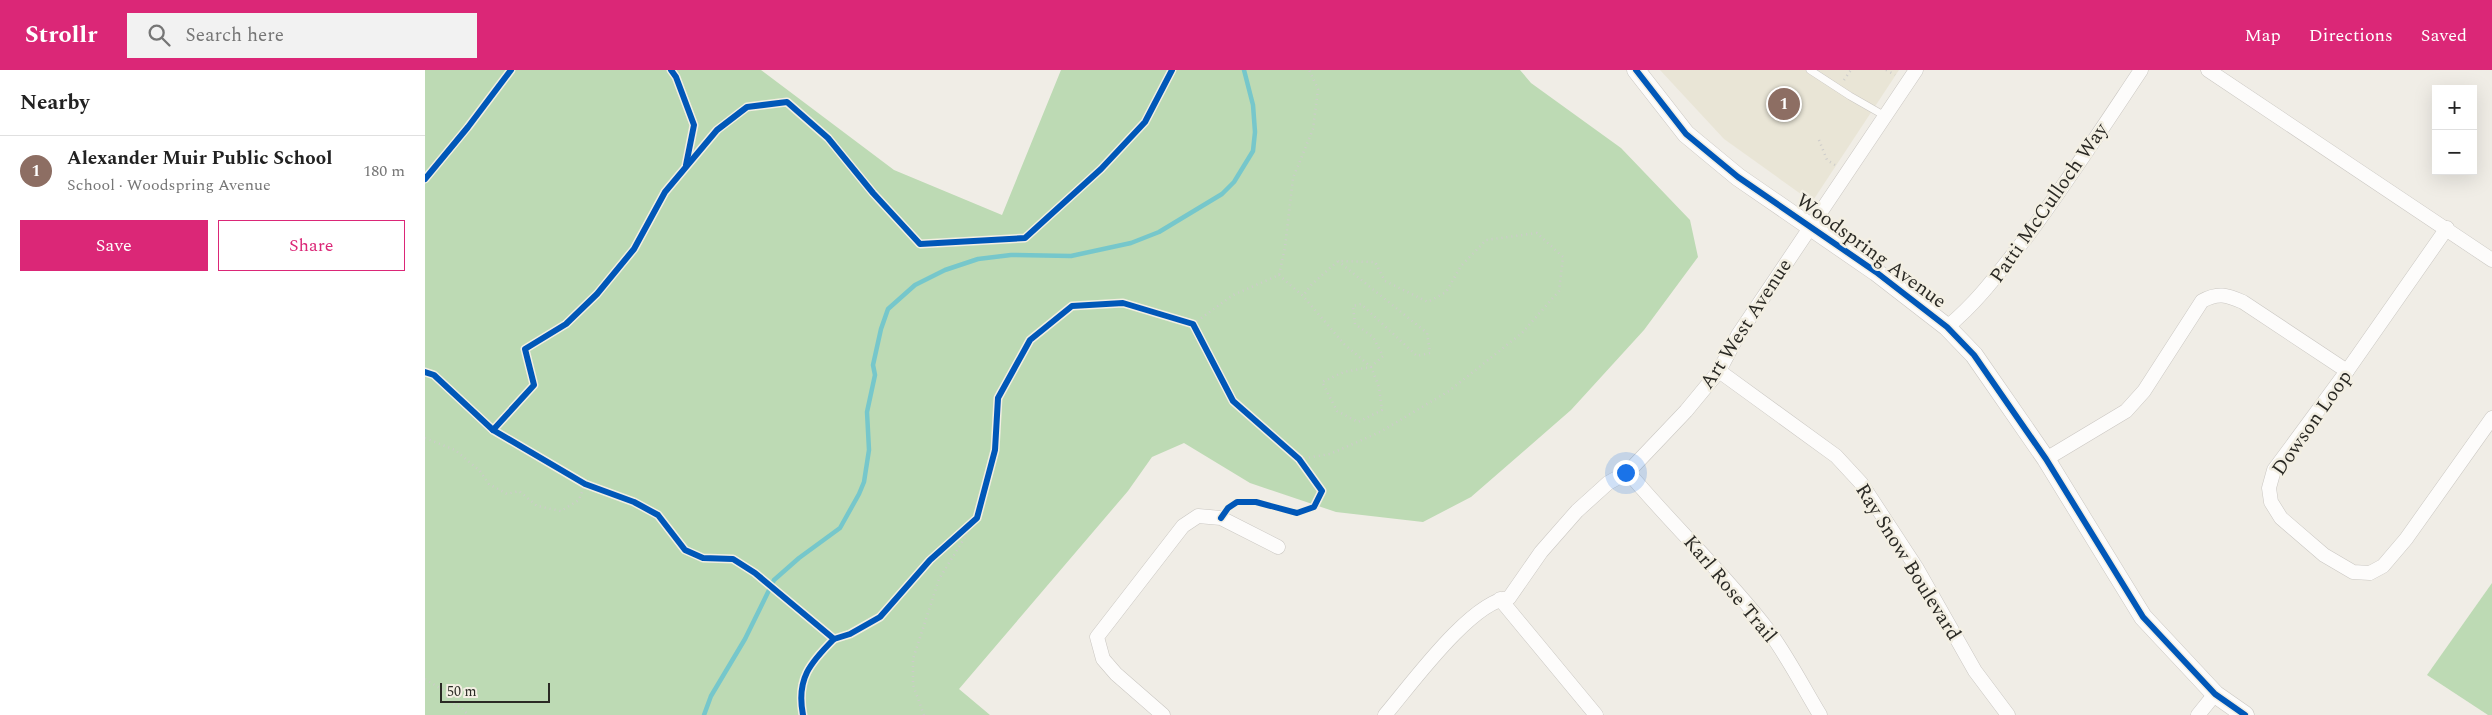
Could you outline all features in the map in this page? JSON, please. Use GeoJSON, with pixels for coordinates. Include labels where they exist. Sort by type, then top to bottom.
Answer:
{"type":"FeatureCollection","features":[{"type":"Feature","properties":{"kind":"street","name":"Woodspring Avenue"},"geometry":{"type":"LineString","coordinates":[[1636,70],[1687,134],[1738,177],[1811,225],[1947,327],[1974,356],[2046,460],[2143,617],[2215,694],[2245,715]]}},
{"type":"Feature","properties":{"kind":"street","name":"Art West Avenue"},"geometry":{"type":"LineString","coordinates":[[1385,715],[1442,647],[1474,616],[1500,599],[1509,598],[1541,552],[1577,511],[1608,483],[1628,472],[1686,411],[1719,371],[1738,335],[1916,70]]}},
{"type":"Feature","properties":{"kind":"street","name":"Patti McCulloch Way"},"geometry":{"type":"LineString","coordinates":[[1947,327],[1970,309],[1989,286],[2050,205],[2141,70]]}},
{"type":"Feature","properties":{"kind":"street"},"geometry":{"type":"LineString","coordinates":[[2208,70],[2447,228],[2492,260]]}},
{"type":"Feature","properties":{"kind":"street","name":"Dowson Loop"},"geometry":{"type":"LineString","coordinates":[[2447,228],[2347,372],[2274,470],[2269,488],[2271,502],[2281,518],[2324,555],[2353,572],[2370,573],[2383,566],[2405,539],[2492,418]]}},
{"type":"Feature","properties":{"kind":"street"},"geometry":{"type":"LineString","coordinates":[[2046,460],[2126,412],[2144,392],[2202,301],[2210,296],[2224,294],[2243,302],[2347,372]]}},
{"type":"Feature","properties":{"kind":"street","name":"Ray Snow Boulevard"},"geometry":{"type":"LineString","coordinates":[[1719,371],[1836,456],[1861,484],[1916,567],[1975,671],[2008,715]]}},
{"type":"Feature","properties":{"kind":"street","name":"Karl Rose Trail"},"geometry":{"type":"LineString","coordinates":[[1628,472],[1741,597],[1769,631],[1797,674],[1820,715]]}},
{"type":"Feature","properties":{"kind":"street"},"geometry":{"type":"LineString","coordinates":[[1163,715],[1116,674],[1103,658],[1097,637],[1183,526],[1198,516],[1221,518],[1278,547]]}},
{"type":"Feature","properties":{"kind":"street"},"geometry":{"type":"LineString","coordinates":[[1500,599],[1596,715]]}},
{"type":"Feature","properties":{"kind":"street"},"geometry":{"type":"LineString","coordinates":[[2198,715],[2215,694]]}},
{"type":"Feature","properties":{"kind":"lane"},"geometry":{"type":"LineString","coordinates":[[1811,70],[1885,116]]}},
{"type":"Feature","properties":{"kind":"path"},"geometry":{"type":"LineString","coordinates":[[1279,275],[1285,248],[1293,178],[1313,129],[1318,89],[1309,70]]}},
{"type":"Feature","properties":{"kind":"path"},"geometry":{"type":"LineString","coordinates":[[1844,80],[1851,70]]}},
{"type":"Feature","properties":{"kind":"path"},"geometry":{"type":"LineString","coordinates":[[1886,70],[1895,75]]}},
{"type":"Feature","properties":{"kind":"path"},"geometry":{"type":"LineString","coordinates":[[1819,140],[1827,160],[1835,165]]}},
{"type":"Feature","properties":{"kind":"path"},"geometry":{"type":"LineString","coordinates":[[1299,459],[1330,454],[1380,432],[1449,391],[1523,333],[1559,291],[1563,257],[1537,233],[1486,240],[1461,266],[1446,292],[1428,302],[1385,281],[1375,262],[1338,260],[1312,284],[1303,296]]}},
{"type":"Feature","properties":{"kind":"path"},"geometry":{"type":"LineString","coordinates":[[1279,275],[1303,296],[1344,344],[1371,367],[1379,387],[1382,410],[1358,422],[1337,411],[1322,382],[1344,372],[1371,367],[1383,356],[1373,337],[1355,324],[1353,306],[1361,304],[1417,356],[1430,353],[1427,333],[1338,260]]}},
{"type":"Feature","properties":{"kind":"path"},"geometry":{"type":"LineString","coordinates":[[1193,324],[1233,295],[1279,275]]}},
{"type":"Feature","properties":{"kind":"path"},"geometry":{"type":"LineString","coordinates":[[1185,322],[1193,324],[1198,333]]}},
{"type":"Feature","properties":{"kind":"path"},"geometry":{"type":"LineString","coordinates":[[425,438],[455,450],[480,471],[489,484],[507,494],[519,491],[537,506],[561,511],[579,500],[585,484]]}},
{"type":"Feature","properties":{"kind":"path"},"geometry":{"type":"LineString","coordinates":[[1292,452],[1305,467]]}},
{"type":"Feature","properties":{"kind":"path"},"geometry":{"type":"LineString","coordinates":[[577,479],[593,487]]}},
{"type":"Feature","properties":{"kind":"path"},"geometry":{"type":"LineString","coordinates":[[924,715],[913,685],[913,659],[939,579],[977,518],[979,510]]}},
{"type":"Feature","properties":{"kind":"path"},"geometry":{"type":"LineString","coordinates":[[957,536],[977,518]]}},
{"type":"Feature","properties":{"kind":"path"},"geometry":{"type":"LineString","coordinates":[[425,679],[446,692],[449,702],[461,707],[468,715]]}},
{"type":"Feature","properties":{"kind":"shaded area"},"geometry":{"type":"Polygon","coordinates":[[[1660,70],[1899,70],[1812,202],[1724,139],[1660,70]]]}},
{"type":"Feature","properties":{"kind":"green space"},"geometry":{"type":"Polygon","coordinates":[[[425,70],[761,70],[894,170],[1002,215],[1061,70],[1520,70],[1531,83],[1621,148],[1690,220],[1698,257],[1644,330],[1571,410],[1471,497],[1423,522],[1336,512],[1250,483],[1184,443],[1152,457],[1128,491],[959,689],[990,715],[425,715],[425,70]]]}},
{"type":"Feature","properties":{"kind":"green space"},"geometry":{"type":"Polygon","coordinates":[[[2492,583],[2492,715],[2488,715],[2427,675],[2492,583]]]}},
{"type":"Feature","properties":{"kind":"waterway"},"geometry":{"type":"LineString","coordinates":[[704,715],[711,696],[745,639],[774,580],[799,558],[840,528],[859,494],[864,482],[869,450],[867,412],[875,375],[873,365],[881,329],[888,309],[915,285],[945,270],[978,259],[1011,255],[1071,256],[1131,243],[1159,232],[1222,194],[1234,182],[1253,151],[1255,132],[1253,105],[1244,70]]}},
{"type":"Feature","properties":{"kind":"cycle path"},"geometry":{"type":"LineString","coordinates":[[425,179],[468,127],[511,70]]}},
{"type":"Feature","properties":{"kind":"cycle path"},"geometry":{"type":"LineString","coordinates":[[671,70],[676,77],[694,125],[686,165]]}},
{"type":"Feature","properties":{"kind":"cycle path"},"geometry":{"type":"LineString","coordinates":[[425,372],[434,375],[493,430],[534,385],[525,349],[566,324],[597,294],[634,249],[665,192],[717,130],[747,107],[787,102],[828,138],[873,193],[920,244],[1025,238],[1101,169],[1145,122],[1172,70]]}},
{"type":"Feature","properties":{"kind":"cycle path"},"geometry":{"type":"LineString","coordinates":[[1636,70],[1686,134],[1738,177],[1876,272],[1947,327],[1974,355],[2046,459],[2143,617],[2215,694],[2245,715]]}},
{"type":"Feature","properties":{"kind":"cycle path"},"geometry":{"type":"LineString","coordinates":[[834,639],[850,634],[880,617],[930,560],[977,518],[995,450],[998,398],[1030,340],[1072,306],[1123,303],[1193,324],[1233,401],[1299,459],[1322,491],[1314,507],[1297,513],[1256,502],[1237,502],[1228,508],[1221,518]]}},
{"type":"Feature","properties":{"kind":"cycle path"},"geometry":{"type":"LineString","coordinates":[[493,430],[585,484],[634,502],[658,515],[685,550],[703,558],[733,559],[755,573],[834,639],[812,664],[803,681],[801,702],[803,715]]}},
{"type":"Feature","properties":{"kind":"place","name":"Alexander Muir Public School"},"geometry":{"type":"Point","coordinates":[1784,104]}}]}
